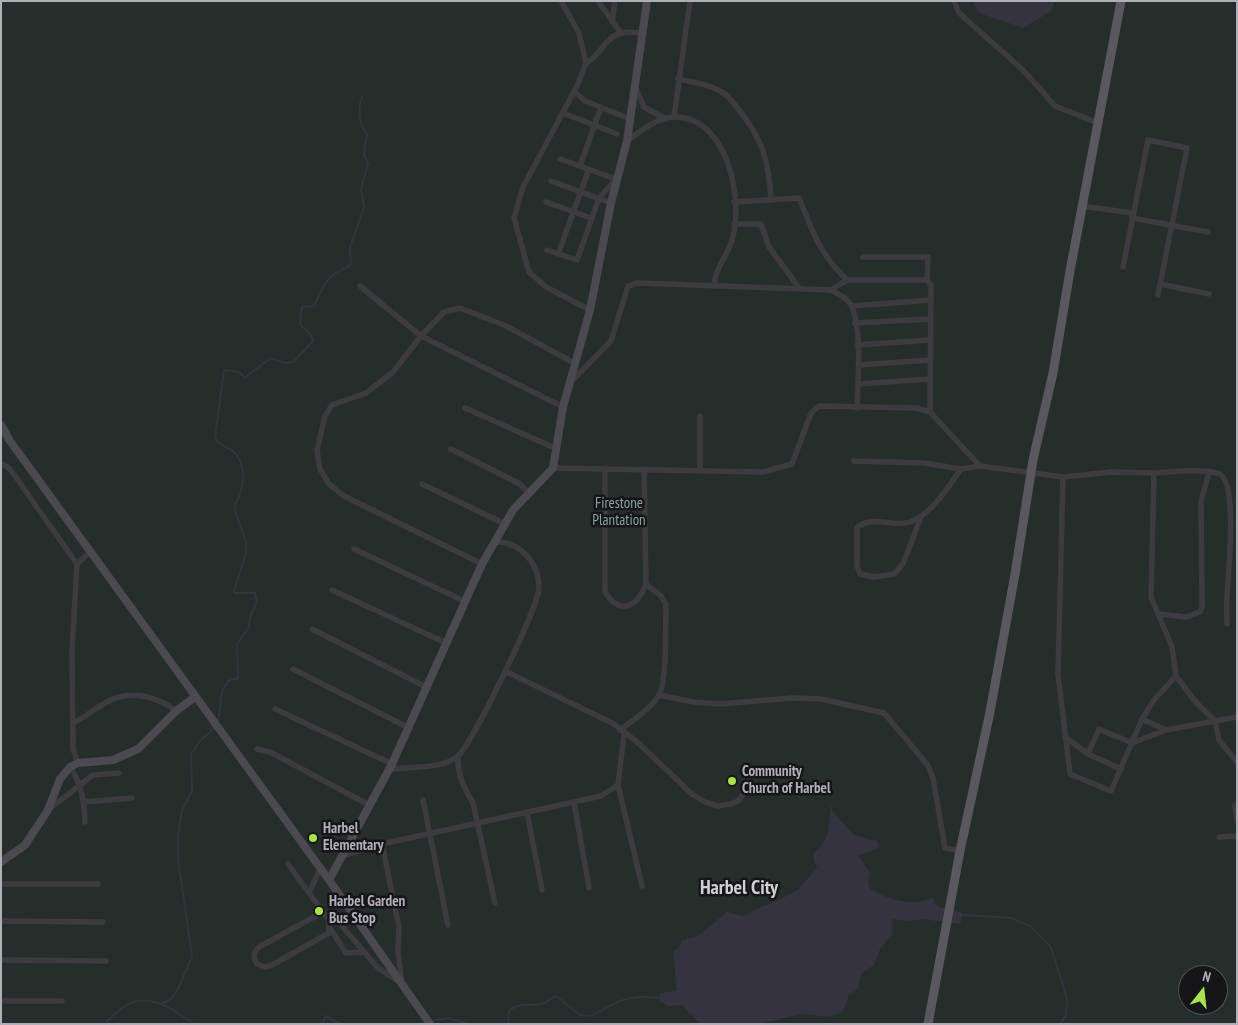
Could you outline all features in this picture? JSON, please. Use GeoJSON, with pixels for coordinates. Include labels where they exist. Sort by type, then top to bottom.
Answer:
{"type":"FeatureCollection","features":[{"type":"Feature","properties":{"kind":"main road"},"geometry":{"type":"LineString","coordinates":[[928,1024],[960,851],[990,712],[1031,473],[1053,373],[1082,206],[1121,1]]}},
{"type":"Feature","properties":{"kind":"street"},"geometry":{"type":"LineString","coordinates":[[560,1],[579,33],[586,63],[574,92],[523,187],[514,218],[529,272],[546,287],[590,310]]}},
{"type":"Feature","properties":{"kind":"street"},"geometry":{"type":"LineString","coordinates":[[598,1],[621,32]]}},
{"type":"Feature","properties":{"kind":"street"},"geometry":{"type":"LineString","coordinates":[[612,22],[615,1]]}},
{"type":"Feature","properties":{"kind":"street"},"geometry":{"type":"LineString","coordinates":[[329,880],[371,806],[409,728],[482,564],[513,510],[553,468],[563,406],[590,310],[616,180],[627,141],[647,1]]}},
{"type":"Feature","properties":{"kind":"street"},"geometry":{"type":"LineString","coordinates":[[674,117],[690,1]]}},
{"type":"Feature","properties":{"kind":"street"},"geometry":{"type":"LineString","coordinates":[[954,1],[959,13],[1024,71],[1055,106],[1098,123]]}},
{"type":"Feature","properties":{"kind":"street"},"geometry":{"type":"LineString","coordinates":[[586,63],[594,60],[606,42],[621,32],[642,34]]}},
{"type":"Feature","properties":{"kind":"street"},"geometry":{"type":"LineString","coordinates":[[678,79],[703,84],[726,95],[742,114],[759,138],[769,168],[771,200]]}},
{"type":"Feature","properties":{"kind":"street"},"geometry":{"type":"LineString","coordinates":[[636,88],[644,107],[666,119]]}},
{"type":"Feature","properties":{"kind":"street"},"geometry":{"type":"LineString","coordinates":[[574,92],[585,102],[630,119]]}},
{"type":"Feature","properties":{"kind":"street"},"geometry":{"type":"LineString","coordinates":[[580,166],[601,107]]}},
{"type":"Feature","properties":{"kind":"street"},"geometry":{"type":"LineString","coordinates":[[563,113],[617,134]]}},
{"type":"Feature","properties":{"kind":"street"},"geometry":{"type":"LineString","coordinates":[[627,141],[652,123],[674,117],[692,121],[705,127],[728,158],[734,202],[733,240],[714,274],[714,286]]}},
{"type":"Feature","properties":{"kind":"street"},"geometry":{"type":"LineString","coordinates":[[1123,267],[1148,140],[1187,148],[1158,295]]}},
{"type":"Feature","properties":{"kind":"street"},"geometry":{"type":"LineString","coordinates":[[560,159],[616,180]]}},
{"type":"Feature","properties":{"kind":"street"},"geometry":{"type":"LineString","coordinates":[[558,254],[589,169]]}},
{"type":"Feature","properties":{"kind":"street"},"geometry":{"type":"LineString","coordinates":[[547,250],[577,260],[599,198],[616,180]]}},
{"type":"Feature","properties":{"kind":"street"},"geometry":{"type":"LineString","coordinates":[[550,181],[611,203]]}},
{"type":"Feature","properties":{"kind":"street"},"geometry":{"type":"LineString","coordinates":[[734,202],[799,198],[813,233],[830,264],[847,280]]}},
{"type":"Feature","properties":{"kind":"street"},"geometry":{"type":"LineString","coordinates":[[546,202],[591,218]]}},
{"type":"Feature","properties":{"kind":"street"},"geometry":{"type":"LineString","coordinates":[[1082,206],[1208,232]]}},
{"type":"Feature","properties":{"kind":"street"},"geometry":{"type":"LineString","coordinates":[[734,224],[761,224],[769,247],[800,289]]}},
{"type":"Feature","properties":{"kind":"street"},"geometry":{"type":"LineString","coordinates":[[863,257],[928,257],[926,280],[931,286],[930,412]]}},
{"type":"Feature","properties":{"kind":"street"},"geometry":{"type":"LineString","coordinates":[[831,290],[847,280],[926,280]]}},
{"type":"Feature","properties":{"kind":"street"},"geometry":{"type":"LineString","coordinates":[[571,382],[611,341],[628,286],[638,283],[831,290],[845,298],[852,306],[859,365],[857,408]]}},
{"type":"Feature","properties":{"kind":"street"},"geometry":{"type":"LineString","coordinates":[[1160,284],[1209,294]]}},
{"type":"Feature","properties":{"kind":"street"},"geometry":{"type":"LineString","coordinates":[[360,286],[421,336],[563,406]]}},
{"type":"Feature","properties":{"kind":"street"},"geometry":{"type":"LineString","coordinates":[[852,306],[931,300]]}},
{"type":"Feature","properties":{"kind":"street"},"geometry":{"type":"LineString","coordinates":[[482,564],[344,496],[329,484],[320,469],[318,450],[325,416],[332,405],[366,393],[393,372],[421,336],[444,312],[460,308],[506,326],[576,364]]}},
{"type":"Feature","properties":{"kind":"street"},"geometry":{"type":"LineString","coordinates":[[855,323],[930,319]]}},
{"type":"Feature","properties":{"kind":"street"},"geometry":{"type":"LineString","coordinates":[[857,345],[930,340]]}},
{"type":"Feature","properties":{"kind":"street"},"geometry":{"type":"LineString","coordinates":[[859,365],[930,360]]}},
{"type":"Feature","properties":{"kind":"street"},"geometry":{"type":"LineString","coordinates":[[858,384],[930,379]]}},
{"type":"Feature","properties":{"kind":"street"},"geometry":{"type":"LineString","coordinates":[[553,468],[763,472],[792,464],[811,414],[819,406],[917,408],[930,412],[980,466]]}},
{"type":"Feature","properties":{"kind":"street"},"geometry":{"type":"LineString","coordinates":[[465,408],[557,450]]}},
{"type":"Feature","properties":{"kind":"street"},"geometry":{"type":"LineString","coordinates":[[700,416],[700,470]]}},
{"type":"Feature","properties":{"kind":"street"},"geometry":{"type":"LineString","coordinates":[[1,424],[10,441],[329,880],[430,1023]]}},
{"type":"Feature","properties":{"kind":"street"},"geometry":{"type":"LineString","coordinates":[[451,450],[520,484],[529,493]]}},
{"type":"Feature","properties":{"kind":"street"},"geometry":{"type":"LineString","coordinates":[[854,461],[924,463],[961,469],[980,466],[1063,477],[1112,472],[1209,472],[1221,475],[1226,478],[1230,485],[1235,515],[1227,597],[1227,624]]}},
{"type":"Feature","properties":{"kind":"street"},"geometry":{"type":"LineString","coordinates":[[1,463],[10,469],[78,564],[72,651],[73,748],[78,763]]}},
{"type":"Feature","properties":{"kind":"street"},"geometry":{"type":"LineString","coordinates":[[605,468],[605,592],[610,600],[618,606],[628,606],[641,596],[646,584],[644,469]]}},
{"type":"Feature","properties":{"kind":"street"},"geometry":{"type":"LineString","coordinates":[[921,517],[903,564],[894,574],[874,577],[860,574],[857,566],[857,528],[862,523],[908,523],[921,517],[944,493],[961,469]]}},
{"type":"Feature","properties":{"kind":"street"},"geometry":{"type":"LineString","coordinates":[[1154,472],[1151,597],[1160,614],[1172,647],[1176,676],[1194,700],[1215,721],[1219,740],[1237,762]]}},
{"type":"Feature","properties":{"kind":"street"},"geometry":{"type":"LineString","coordinates":[[1160,614],[1186,617],[1200,612],[1202,607],[1201,502],[1209,472]]}},
{"type":"Feature","properties":{"kind":"street"},"geometry":{"type":"LineString","coordinates":[[1063,477],[1058,674],[1070,774],[1111,791],[1142,718],[1154,700],[1176,676]]}},
{"type":"Feature","properties":{"kind":"street"},"geometry":{"type":"LineString","coordinates":[[422,484],[505,524]]}},
{"type":"Feature","properties":{"kind":"street"},"geometry":{"type":"LineString","coordinates":[[275,709],[390,767],[435,765],[458,756],[472,737],[505,671],[539,590],[538,577],[532,563],[520,549],[505,542],[495,542]]}},
{"type":"Feature","properties":{"kind":"street"},"geometry":{"type":"LineString","coordinates":[[354,549],[464,601]]}},
{"type":"Feature","properties":{"kind":"street"},"geometry":{"type":"LineString","coordinates":[[78,564],[90,552]]}},
{"type":"Feature","properties":{"kind":"street"},"geometry":{"type":"LineString","coordinates":[[642,886],[618,785],[622,732],[659,695],[663,674],[666,604],[661,596],[646,584]]}},
{"type":"Feature","properties":{"kind":"street"},"geometry":{"type":"LineString","coordinates":[[332,590],[446,643]]}},
{"type":"Feature","properties":{"kind":"street"},"geometry":{"type":"LineString","coordinates":[[312,629],[426,687]]}},
{"type":"Feature","properties":{"kind":"street"},"geometry":{"type":"LineString","coordinates":[[293,669],[409,728]]}},
{"type":"Feature","properties":{"kind":"street"},"geometry":{"type":"LineString","coordinates":[[505,671],[614,724],[637,742],[692,794],[705,802],[718,806],[738,801],[744,793],[748,782]]}},
{"type":"Feature","properties":{"kind":"street"},"geometry":{"type":"LineString","coordinates":[[659,695],[693,702],[720,704],[792,698],[820,699],[884,713],[927,764],[933,778],[945,848],[960,851]]}},
{"type":"Feature","properties":{"kind":"street"},"geometry":{"type":"LineString","coordinates":[[73,723],[114,698],[152,697],[164,702],[176,711]]}},
{"type":"Feature","properties":{"kind":"street"},"geometry":{"type":"LineString","coordinates":[[1,862],[25,845],[48,810],[60,779],[70,768],[78,763],[124,757],[138,749],[176,711],[195,697]]}},
{"type":"Feature","properties":{"kind":"street"},"geometry":{"type":"LineString","coordinates":[[1088,754],[1099,730],[1132,743],[1166,730],[1237,717]]}},
{"type":"Feature","properties":{"kind":"street"},"geometry":{"type":"LineString","coordinates":[[1142,718],[1166,730]]}},
{"type":"Feature","properties":{"kind":"street"},"geometry":{"type":"LineString","coordinates":[[1065,737],[1088,754],[1121,769]]}},
{"type":"Feature","properties":{"kind":"street"},"geometry":{"type":"LineString","coordinates":[[257,749],[270,752],[371,806]]}},
{"type":"Feature","properties":{"kind":"street"},"geometry":{"type":"LineString","coordinates":[[458,756],[457,768],[465,790],[473,803],[495,903]]}},
{"type":"Feature","properties":{"kind":"street"},"geometry":{"type":"LineString","coordinates":[[70,768],[80,784],[84,802],[85,822]]}},
{"type":"Feature","properties":{"kind":"street"},"geometry":{"type":"LineString","coordinates":[[48,810],[94,775],[120,773]]}},
{"type":"Feature","properties":{"kind":"street"},"geometry":{"type":"LineString","coordinates":[[342,856],[382,844],[600,796],[618,785]]}},
{"type":"Feature","properties":{"kind":"street"},"geometry":{"type":"LineString","coordinates":[[84,802],[132,798]]}},
{"type":"Feature","properties":{"kind":"street"},"geometry":{"type":"LineString","coordinates":[[424,800],[429,834],[448,925]]}},
{"type":"Feature","properties":{"kind":"street"},"geometry":{"type":"LineString","coordinates":[[574,802],[589,888]]}},
{"type":"Feature","properties":{"kind":"street"},"geometry":{"type":"LineString","coordinates":[[1236,805],[1237,821]]}},
{"type":"Feature","properties":{"kind":"street"},"geometry":{"type":"LineString","coordinates":[[527,812],[542,890]]}},
{"type":"Feature","properties":{"kind":"street"},"geometry":{"type":"LineString","coordinates":[[1219,837],[1237,836]]}},
{"type":"Feature","properties":{"kind":"street"},"geometry":{"type":"LineString","coordinates":[[382,844],[399,927],[398,951],[402,983]]}},
{"type":"Feature","properties":{"kind":"street"},"geometry":{"type":"LineString","coordinates":[[288,864],[324,914],[329,919],[329,934],[266,967],[257,964],[254,952],[259,947],[324,914],[336,919],[378,968],[402,983]]}},
{"type":"Feature","properties":{"kind":"street"},"geometry":{"type":"LineString","coordinates":[[309,893],[320,869]]}},
{"type":"Feature","properties":{"kind":"street"},"geometry":{"type":"LineString","coordinates":[[1,884],[98,884]]}},
{"type":"Feature","properties":{"kind":"street"},"geometry":{"type":"LineString","coordinates":[[1,921],[103,922]]}},
{"type":"Feature","properties":{"kind":"street"},"geometry":{"type":"LineString","coordinates":[[330,928],[346,953],[364,952]]}},
{"type":"Feature","properties":{"kind":"street"},"geometry":{"type":"LineString","coordinates":[[1,960],[106,961]]}},
{"type":"Feature","properties":{"kind":"street"},"geometry":{"type":"LineString","coordinates":[[1,1000],[62,1001]]}},
{"type":"Feature","properties":{"kind":"green space","name":"Firestone Plantation"},"geometry":{"type":"Polygon","coordinates":[[[1,1],[1237,1],[1237,1024],[1,1024],[1,1]]]}},
{"type":"Feature","properties":{"kind":"shaded area"},"geometry":{"type":"Polygon","coordinates":[[[972,1],[1055,1],[1051,11],[1023,28],[979,13],[972,1]]]}},
{"type":"Feature","properties":{"kind":"shaded area"},"geometry":{"type":"Polygon","coordinates":[[[831,803],[832,811],[854,835],[877,841],[879,847],[858,856],[870,873],[868,883],[870,889],[901,901],[917,902],[932,898],[938,907],[963,913],[960,924],[922,919],[909,921],[892,919],[892,934],[880,949],[874,965],[861,974],[858,989],[849,995],[843,1012],[829,1017],[802,1014],[757,1024],[700,1024],[682,1005],[668,1006],[660,1002],[660,993],[677,991],[673,951],[679,948],[682,940],[698,936],[727,912],[743,916],[798,890],[818,867],[814,862],[813,853],[827,837],[831,803]]]}},
{"type":"Feature","properties":{"kind":"waterway"},"geometry":{"type":"LineString","coordinates":[[218,723],[222,692],[228,681],[238,678],[237,644],[249,627],[250,617],[257,602],[255,593],[234,593],[246,549],[244,534],[234,506],[242,486],[243,470],[238,457],[233,451],[215,438],[224,370],[239,372],[245,378],[270,358],[286,363],[293,362],[313,341],[311,335],[300,324],[302,307],[314,306],[329,278],[351,264],[350,247],[364,207],[361,189],[368,164],[364,155],[367,134],[362,126],[360,116],[362,96]]}},
{"type":"Feature","properties":{"kind":"waterway"},"geometry":{"type":"LineString","coordinates":[[162,1003],[171,999],[179,987],[192,956],[178,859],[178,835],[182,810],[192,791],[191,754],[200,741],[215,727]]}},
{"type":"Feature","properties":{"kind":"waterway"},"geometry":{"type":"LineString","coordinates":[[962,915],[1012,918],[1031,927],[1051,947],[1067,999],[1066,1015],[1060,1024]]}},
{"type":"Feature","properties":{"kind":"waterway"},"geometry":{"type":"LineString","coordinates":[[508,1024],[509,1011],[516,1006],[537,1005],[556,996],[580,1015],[592,1016],[609,1006],[631,998],[659,998]]}},
{"type":"Feature","properties":{"kind":"waterway"},"geometry":{"type":"LineString","coordinates":[[104,1024],[125,1006],[143,1001],[152,1001],[170,1008],[194,1024]]}},
{"type":"Feature","properties":{"kind":"waterway"},"geometry":{"type":"LineString","coordinates":[[323,1024],[325,1016],[341,1024]]}},
{"type":"Feature","properties":{"kind":"waterway"},"geometry":{"type":"LineString","coordinates":[[430,1021],[448,1018],[468,1024]]}},
{"type":"Feature","properties":{"kind":"place","name":"Community Church of Harbel"},"geometry":{"type":"Point","coordinates":[732,781]}},
{"type":"Feature","properties":{"kind":"place","name":"Harbel Elementary"},"geometry":{"type":"Point","coordinates":[313,838]}},
{"type":"Feature","properties":{"kind":"place","name":"Harbel Garden Bus Stop"},"geometry":{"type":"Point","coordinates":[319,911]}},
{"type":"Feature","properties":{"kind":"district","name":"Harbel City"},"geometry":{"type":"Point","coordinates":[739,888]}}]}
